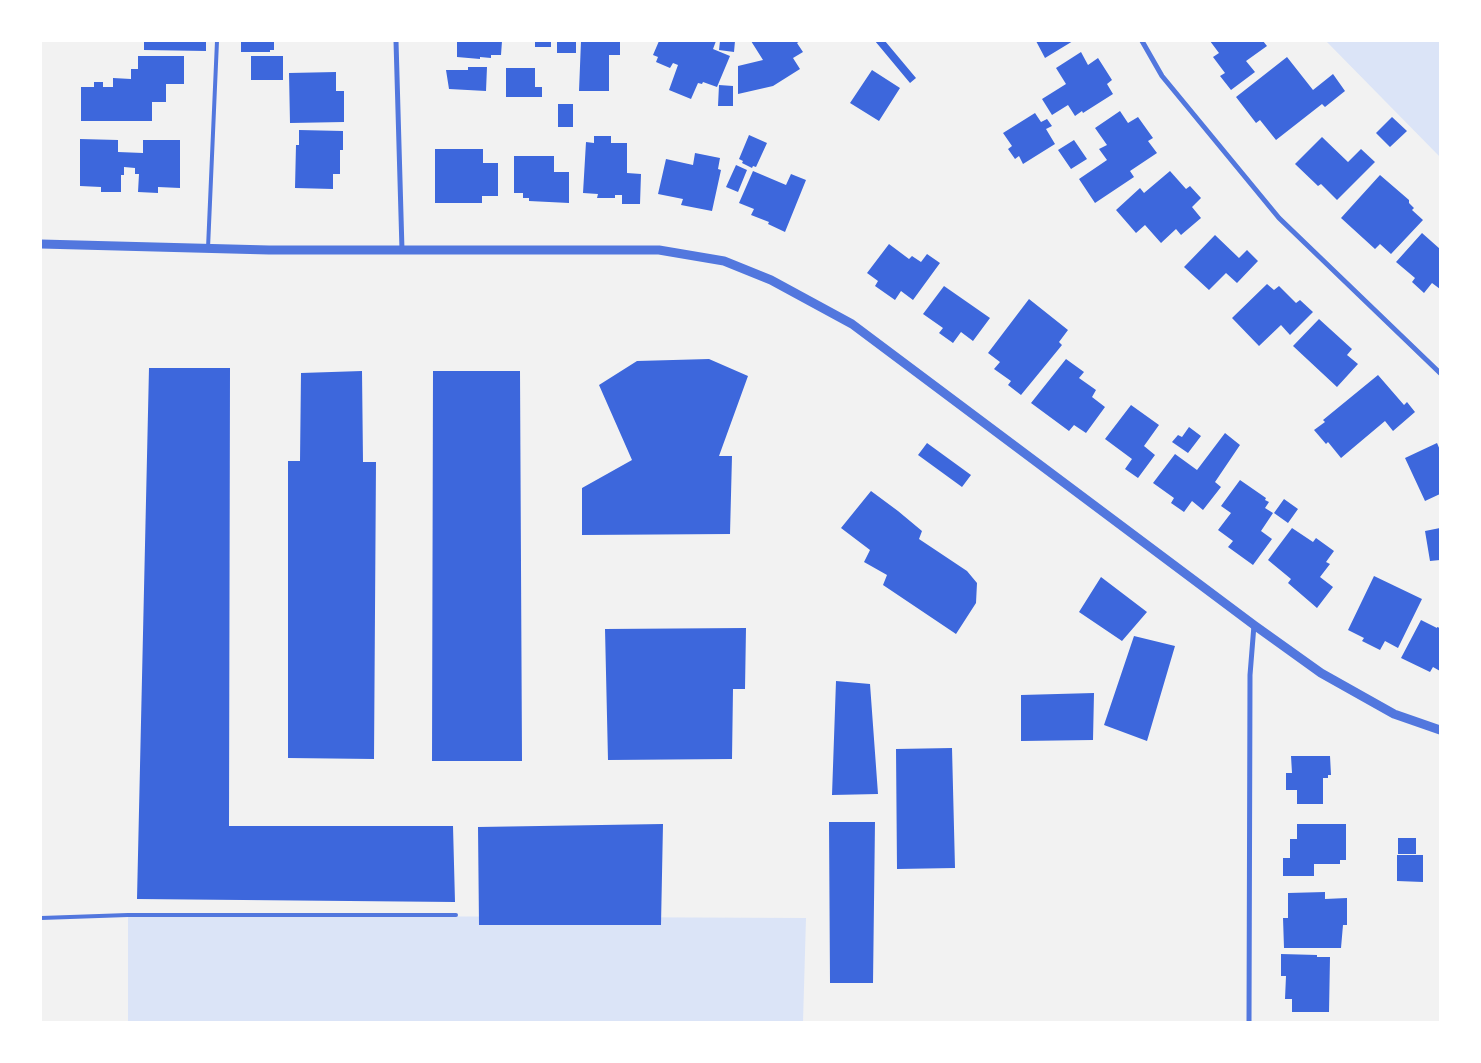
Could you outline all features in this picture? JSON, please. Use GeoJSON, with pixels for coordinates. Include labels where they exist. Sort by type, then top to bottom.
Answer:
{"type":"FeatureCollection","features":[{"type":"Feature","properties":{"kind":"street"},"geometry":{"type":"LineString","coordinates":[[396,41],[402,250]]}},
{"type":"Feature","properties":{"kind":"street"},"geometry":{"type":"LineString","coordinates":[[1142,41],[1162,76],[1279,218],[1440,373]]}},
{"type":"Feature","properties":{"kind":"street"},"geometry":{"type":"LineString","coordinates":[[41,244],[402,250],[659,250],[724,261],[771,280],[852,324],[1321,673],[1394,714],[1440,730]]}},
{"type":"Feature","properties":{"kind":"street"},"geometry":{"type":"LineString","coordinates":[[1249,1022],[1250,675],[1254,625]]}},
{"type":"Feature","properties":{"kind":"lane"},"geometry":{"type":"LineString","coordinates":[[208,248],[217,41]]}},
{"type":"Feature","properties":{"kind":"lane"},"geometry":{"type":"LineString","coordinates":[[41,918],[128,915],[456,915]]}},
{"type":"Feature","properties":{"kind":"shaded area"},"geometry":{"type":"Polygon","coordinates":[[[1326,41],[1440,41],[1440,157],[1326,41]]]}},
{"type":"Feature","properties":{"kind":"shaded area"},"geometry":{"type":"Polygon","coordinates":[[[128,915],[806,918],[803,1022],[128,1022],[128,915]]]}},
{"type":"Feature","properties":{"kind":"building"},"geometry":{"type":"Polygon","coordinates":[[[144,41],[206,41],[206,51],[144,50],[144,41]]]}},
{"type":"Feature","properties":{"kind":"building"},"geometry":{"type":"Polygon","coordinates":[[[241,41],[274,41],[274,50],[270,50],[270,52],[241,52],[241,41]]]}},
{"type":"Feature","properties":{"kind":"building"},"geometry":{"type":"Polygon","coordinates":[[[457,41],[502,41],[501,55],[491,55],[491,58],[480,57],[480,59],[457,57],[457,41]]]}},
{"type":"Feature","properties":{"kind":"building"},"geometry":{"type":"Polygon","coordinates":[[[535,41],[551,41],[551,47],[535,47],[535,41]]]}},
{"type":"Feature","properties":{"kind":"building"},"geometry":{"type":"Polygon","coordinates":[[[557,41],[576,41],[576,53],[557,53],[557,41]]]}},
{"type":"Feature","properties":{"kind":"building"},"geometry":{"type":"Polygon","coordinates":[[[581,41],[620,41],[620,55],[609,55],[609,91],[579,91],[581,41]]]}},
{"type":"Feature","properties":{"kind":"building"},"geometry":{"type":"Polygon","coordinates":[[[659,41],[716,41],[713,49],[730,56],[717,87],[703,82],[702,84],[698,83],[691,99],[669,90],[678,65],[673,63],[670,68],[656,62],[658,57],[653,55],[659,41]]]}},
{"type":"Feature","properties":{"kind":"building"},"geometry":{"type":"Polygon","coordinates":[[[720,41],[735,41],[734,52],[719,50],[720,41]]]}},
{"type":"Feature","properties":{"kind":"building"},"geometry":{"type":"Polygon","coordinates":[[[751,41],[800,41],[797,43],[803,52],[793,58],[800,69],[773,86],[738,94],[738,66],[763,60],[751,41]]]}},
{"type":"Feature","properties":{"kind":"building"},"geometry":{"type":"Polygon","coordinates":[[[875,41],[885,41],[916,78],[910,83],[875,41]]]}},
{"type":"Feature","properties":{"kind":"building"},"geometry":{"type":"Polygon","coordinates":[[[1036,41],[1073,41],[1045,58],[1036,41]]]}},
{"type":"Feature","properties":{"kind":"building"},"geometry":{"type":"Polygon","coordinates":[[[1210,41],[1263,41],[1267,46],[1246,61],[1255,72],[1231,90],[1220,76],[1225,73],[1213,57],[1219,53],[1210,41]]]}},
{"type":"Feature","properties":{"kind":"building"},"geometry":{"type":"Polygon","coordinates":[[[1081,52],[1088,65],[1098,58],[1112,80],[1107,84],[1113,94],[1075,116],[1068,105],[1052,115],[1042,99],[1066,84],[1056,68],[1081,52]]]}},
{"type":"Feature","properties":{"kind":"building"},"geometry":{"type":"Polygon","coordinates":[[[138,56],[184,56],[184,84],[166,84],[166,102],[152,102],[152,121],[81,121],[81,87],[94,87],[94,82],[103,82],[103,87],[113,87],[113,78],[131,79],[131,69],[138,69],[138,56]]]}},
{"type":"Feature","properties":{"kind":"building"},"geometry":{"type":"Polygon","coordinates":[[[251,56],[283,56],[283,80],[251,80],[251,56]]]}},
{"type":"Feature","properties":{"kind":"building"},"geometry":{"type":"Polygon","coordinates":[[[1287,57],[1313,90],[1333,74],[1345,91],[1325,107],[1322,104],[1276,140],[1260,120],[1256,123],[1236,97],[1287,57]]]}},
{"type":"Feature","properties":{"kind":"building"},"geometry":{"type":"Polygon","coordinates":[[[468,67],[487,67],[486,91],[449,89],[446,70],[468,70],[468,67]]]}},
{"type":"Feature","properties":{"kind":"building"},"geometry":{"type":"Polygon","coordinates":[[[506,68],[535,68],[535,87],[542,87],[542,97],[506,97],[506,68]]]}},
{"type":"Feature","properties":{"kind":"building"},"geometry":{"type":"Polygon","coordinates":[[[872,70],[900,88],[879,121],[850,103],[872,70]]]}},
{"type":"Feature","properties":{"kind":"building"},"geometry":{"type":"Polygon","coordinates":[[[336,72],[336,91],[344,91],[344,122],[290,123],[289,73],[336,72]]]}},
{"type":"Feature","properties":{"kind":"building"},"geometry":{"type":"Polygon","coordinates":[[[719,85],[733,86],[733,106],[718,106],[719,85]]]}},
{"type":"Feature","properties":{"kind":"building"},"geometry":{"type":"Polygon","coordinates":[[[558,104],[573,104],[573,127],[558,127],[558,104]]]}},
{"type":"Feature","properties":{"kind":"building"},"geometry":{"type":"Polygon","coordinates":[[[1120,111],[1128,123],[1138,117],[1153,138],[1148,141],[1157,153],[1130,171],[1134,177],[1095,203],[1079,179],[1107,160],[1099,149],[1107,145],[1095,128],[1120,111]]]}},
{"type":"Feature","properties":{"kind":"building"},"geometry":{"type":"Polygon","coordinates":[[[1035,113],[1041,122],[1047,119],[1052,126],[1046,129],[1055,144],[1023,164],[1019,156],[1015,159],[1008,149],[1012,146],[1003,133],[1035,113]]]}},
{"type":"Feature","properties":{"kind":"building"},"geometry":{"type":"Polygon","coordinates":[[[1392,117],[1407,131],[1390,147],[1376,133],[1392,117]]]}},
{"type":"Feature","properties":{"kind":"building"},"geometry":{"type":"Polygon","coordinates":[[[299,130],[343,131],[343,150],[340,150],[340,174],[333,174],[333,189],[295,188],[296,145],[299,145],[299,130]]]}},
{"type":"Feature","properties":{"kind":"building"},"geometry":{"type":"Polygon","coordinates":[[[749,135],[767,143],[756,167],[753,166],[752,168],[742,163],[743,161],[739,159],[749,135]]]}},
{"type":"Feature","properties":{"kind":"building"},"geometry":{"type":"Polygon","coordinates":[[[594,136],[611,136],[611,143],[627,143],[627,173],[641,174],[640,204],[622,204],[622,195],[615,195],[615,198],[597,198],[598,194],[583,193],[586,142],[594,143],[594,136]]]}},
{"type":"Feature","properties":{"kind":"building"},"geometry":{"type":"Polygon","coordinates":[[[1322,137],[1348,162],[1361,149],[1375,162],[1337,200],[1321,184],[1318,186],[1295,164],[1322,137]]]}},
{"type":"Feature","properties":{"kind":"building"},"geometry":{"type":"Polygon","coordinates":[[[80,139],[118,140],[118,152],[143,153],[143,140],[180,140],[180,188],[158,187],[158,193],[138,192],[139,174],[135,174],[135,168],[124,167],[124,175],[121,175],[121,192],[101,192],[101,187],[80,186],[80,139]]]}},
{"type":"Feature","properties":{"kind":"building"},"geometry":{"type":"Polygon","coordinates":[[[1074,140],[1087,159],[1071,169],[1058,150],[1074,140]]]}},
{"type":"Feature","properties":{"kind":"building"},"geometry":{"type":"Polygon","coordinates":[[[435,149],[483,149],[483,163],[498,163],[498,196],[482,196],[482,203],[435,203],[435,149]]]}},
{"type":"Feature","properties":{"kind":"building"},"geometry":{"type":"Polygon","coordinates":[[[695,153],[720,158],[718,169],[721,170],[712,211],[681,205],[683,199],[658,194],[666,159],[693,165],[695,153]]]}},
{"type":"Feature","properties":{"kind":"building"},"geometry":{"type":"Polygon","coordinates":[[[514,156],[554,156],[554,172],[569,172],[569,203],[529,201],[529,198],[523,198],[523,193],[514,193],[514,156]]]}},
{"type":"Feature","properties":{"kind":"building"},"geometry":{"type":"Polygon","coordinates":[[[736,165],[747,170],[738,192],[726,187],[736,165]]]}},
{"type":"Feature","properties":{"kind":"building"},"geometry":{"type":"Polygon","coordinates":[[[753,171],[786,185],[791,174],[806,180],[785,232],[768,224],[769,222],[751,215],[754,209],[739,203],[753,171]]]}},
{"type":"Feature","properties":{"kind":"building"},"geometry":{"type":"Polygon","coordinates":[[[1170,171],[1186,189],[1190,186],[1201,198],[1192,207],[1201,218],[1181,235],[1176,229],[1161,243],[1145,225],[1136,233],[1116,210],[1140,188],[1144,193],[1170,171]]]}},
{"type":"Feature","properties":{"kind":"building"},"geometry":{"type":"Polygon","coordinates":[[[1380,175],[1409,200],[1409,203],[1414,208],[1412,210],[1423,220],[1391,254],[1380,244],[1375,249],[1341,218],[1380,175]]]}},
{"type":"Feature","properties":{"kind":"building"},"geometry":{"type":"Polygon","coordinates":[[[1422,233],[1440,249],[1440,289],[1432,283],[1424,293],[1412,282],[1415,278],[1396,262],[1422,233]]]}},
{"type":"Feature","properties":{"kind":"building"},"geometry":{"type":"Polygon","coordinates":[[[1215,235],[1239,258],[1247,250],[1258,261],[1237,283],[1226,273],[1209,290],[1184,267],[1215,235]]]}},
{"type":"Feature","properties":{"kind":"building"},"geometry":{"type":"Polygon","coordinates":[[[889,244],[909,259],[912,256],[921,262],[927,254],[940,263],[913,300],[901,291],[895,300],[875,286],[878,281],[867,273],[889,244]]]}},
{"type":"Feature","properties":{"kind":"building"},"geometry":{"type":"Polygon","coordinates":[[[1267,284],[1274,290],[1279,286],[1296,303],[1300,300],[1313,312],[1290,335],[1281,325],[1259,346],[1232,318],[1267,284]]]}},
{"type":"Feature","properties":{"kind":"building"},"geometry":{"type":"Polygon","coordinates":[[[944,286],[990,318],[973,341],[961,332],[953,343],[939,333],[943,328],[923,314],[944,286]]]}},
{"type":"Feature","properties":{"kind":"building"},"geometry":{"type":"Polygon","coordinates":[[[1029,299],[1068,330],[1059,342],[1062,345],[1021,395],[1008,385],[1011,381],[994,369],[1000,362],[988,353],[1029,299]]]}},
{"type":"Feature","properties":{"kind":"building"},"geometry":{"type":"Polygon","coordinates":[[[1319,319],[1352,349],[1347,355],[1358,364],[1337,387],[1293,346],[1319,319]]]}},
{"type":"Feature","properties":{"kind":"building"},"geometry":{"type":"Polygon","coordinates":[[[709,359],[748,376],[719,456],[732,456],[730,534],[582,535],[582,488],[632,460],[599,385],[637,361],[709,359]]]}},
{"type":"Feature","properties":{"kind":"building"},"geometry":{"type":"Polygon","coordinates":[[[1066,359],[1084,372],[1079,378],[1096,390],[1092,397],[1105,407],[1086,433],[1074,425],[1069,431],[1031,403],[1066,359]]]}},
{"type":"Feature","properties":{"kind":"building"},"geometry":{"type":"Polygon","coordinates":[[[149,368],[230,368],[229,826],[453,826],[455,902],[137,899],[149,368]]]}},
{"type":"Feature","properties":{"kind":"building"},"geometry":{"type":"Polygon","coordinates":[[[362,371],[363,462],[376,462],[374,759],[288,758],[288,461],[300,461],[301,373],[362,371]]]}},
{"type":"Feature","properties":{"kind":"building"},"geometry":{"type":"Polygon","coordinates":[[[433,371],[520,371],[522,761],[432,761],[433,371]]]}},
{"type":"Feature","properties":{"kind":"building"},"geometry":{"type":"Polygon","coordinates":[[[1378,375],[1404,405],[1407,402],[1415,412],[1393,431],[1385,421],[1341,458],[1328,442],[1326,444],[1314,430],[1325,422],[1323,420],[1378,375]]]}},
{"type":"Feature","properties":{"kind":"building"},"geometry":{"type":"Polygon","coordinates":[[[1131,405],[1159,425],[1144,446],[1155,455],[1138,478],[1125,469],[1132,459],[1105,439],[1131,405]]]}},
{"type":"Feature","properties":{"kind":"building"},"geometry":{"type":"Polygon","coordinates":[[[1189,427],[1201,436],[1188,453],[1172,442],[1178,435],[1182,437],[1189,427]]]}},
{"type":"Feature","properties":{"kind":"building"},"geometry":{"type":"Polygon","coordinates":[[[1225,433],[1240,445],[1215,482],[1221,487],[1203,510],[1192,501],[1184,512],[1171,503],[1174,498],[1153,483],[1175,454],[1197,470],[1225,433]]]}},
{"type":"Feature","properties":{"kind":"building"},"geometry":{"type":"Polygon","coordinates":[[[927,443],[971,475],[962,487],[918,455],[927,443]]]}},
{"type":"Feature","properties":{"kind":"building"},"geometry":{"type":"Polygon","coordinates":[[[1437,443],[1440,450],[1440,494],[1425,501],[1405,458],[1437,443]]]}},
{"type":"Feature","properties":{"kind":"building"},"geometry":{"type":"Polygon","coordinates":[[[1240,480],[1266,498],[1265,500],[1269,502],[1265,508],[1273,513],[1261,531],[1272,539],[1253,565],[1228,547],[1233,541],[1218,530],[1231,513],[1221,506],[1240,480]]]}},
{"type":"Feature","properties":{"kind":"building"},"geometry":{"type":"Polygon","coordinates":[[[871,491],[922,531],[919,539],[967,571],[977,583],[976,603],[956,634],[883,585],[887,575],[864,562],[870,550],[841,528],[871,491]]]}},
{"type":"Feature","properties":{"kind":"building"},"geometry":{"type":"Polygon","coordinates":[[[1284,499],[1298,509],[1288,523],[1274,513],[1284,499]]]}},
{"type":"Feature","properties":{"kind":"building"},"geometry":{"type":"Polygon","coordinates":[[[1292,528],[1313,542],[1316,538],[1334,551],[1326,562],[1330,564],[1320,577],[1333,587],[1317,608],[1288,583],[1291,579],[1268,560],[1292,528]]]}},
{"type":"Feature","properties":{"kind":"building"},"geometry":{"type":"Polygon","coordinates":[[[1440,528],[1440,560],[1430,561],[1425,531],[1440,528]]]}},
{"type":"Feature","properties":{"kind":"building"},"geometry":{"type":"Polygon","coordinates":[[[1374,576],[1422,599],[1398,648],[1385,641],[1380,650],[1362,641],[1364,638],[1348,630],[1374,576]]]}},
{"type":"Feature","properties":{"kind":"building"},"geometry":{"type":"Polygon","coordinates":[[[1101,577],[1147,612],[1122,641],[1079,612],[1101,577]]]}},
{"type":"Feature","properties":{"kind":"building"},"geometry":{"type":"Polygon","coordinates":[[[1421,620],[1440,628],[1440,671],[1433,667],[1430,672],[1401,658],[1421,620]]]}},
{"type":"Feature","properties":{"kind":"building"},"geometry":{"type":"Polygon","coordinates":[[[746,628],[745,689],[733,689],[732,759],[608,760],[605,629],[746,628]]]}},
{"type":"Feature","properties":{"kind":"building"},"geometry":{"type":"Polygon","coordinates":[[[1134,636],[1175,646],[1147,741],[1104,725],[1134,636]]]}},
{"type":"Feature","properties":{"kind":"building"},"geometry":{"type":"Polygon","coordinates":[[[836,681],[870,684],[878,794],[832,795],[836,681]]]}},
{"type":"Feature","properties":{"kind":"building"},"geometry":{"type":"Polygon","coordinates":[[[1094,693],[1093,740],[1021,741],[1021,695],[1094,693]]]}},
{"type":"Feature","properties":{"kind":"building"},"geometry":{"type":"Polygon","coordinates":[[[952,748],[955,868],[897,869],[896,749],[952,748]]]}},
{"type":"Feature","properties":{"kind":"building"},"geometry":{"type":"Polygon","coordinates":[[[1291,756],[1330,756],[1331,775],[1328,775],[1328,778],[1323,778],[1323,804],[1297,804],[1297,790],[1286,790],[1286,773],[1292,773],[1291,756]]]}},
{"type":"Feature","properties":{"kind":"building"},"geometry":{"type":"Polygon","coordinates":[[[829,822],[875,822],[873,983],[830,983],[829,822]]]}},
{"type":"Feature","properties":{"kind":"building"},"geometry":{"type":"Polygon","coordinates":[[[663,824],[661,925],[479,925],[478,827],[663,824]]]}},
{"type":"Feature","properties":{"kind":"building"},"geometry":{"type":"Polygon","coordinates":[[[1297,824],[1346,824],[1346,860],[1340,860],[1340,864],[1314,864],[1314,876],[1283,876],[1283,858],[1290,858],[1290,839],[1297,839],[1297,824]]]}},
{"type":"Feature","properties":{"kind":"building"},"geometry":{"type":"Polygon","coordinates":[[[1398,838],[1416,838],[1416,854],[1398,854],[1398,838]]]}},
{"type":"Feature","properties":{"kind":"building"},"geometry":{"type":"Polygon","coordinates":[[[1397,855],[1423,855],[1423,882],[1397,881],[1397,855]]]}},
{"type":"Feature","properties":{"kind":"building"},"geometry":{"type":"Polygon","coordinates":[[[1325,892],[1325,899],[1347,898],[1347,925],[1343,925],[1341,948],[1284,948],[1283,918],[1288,918],[1288,893],[1325,892]]]}},
{"type":"Feature","properties":{"kind":"building"},"geometry":{"type":"Polygon","coordinates":[[[1281,954],[1330,957],[1329,1012],[1292,1012],[1292,999],[1285,999],[1286,976],[1281,976],[1281,954]]]}}]}
